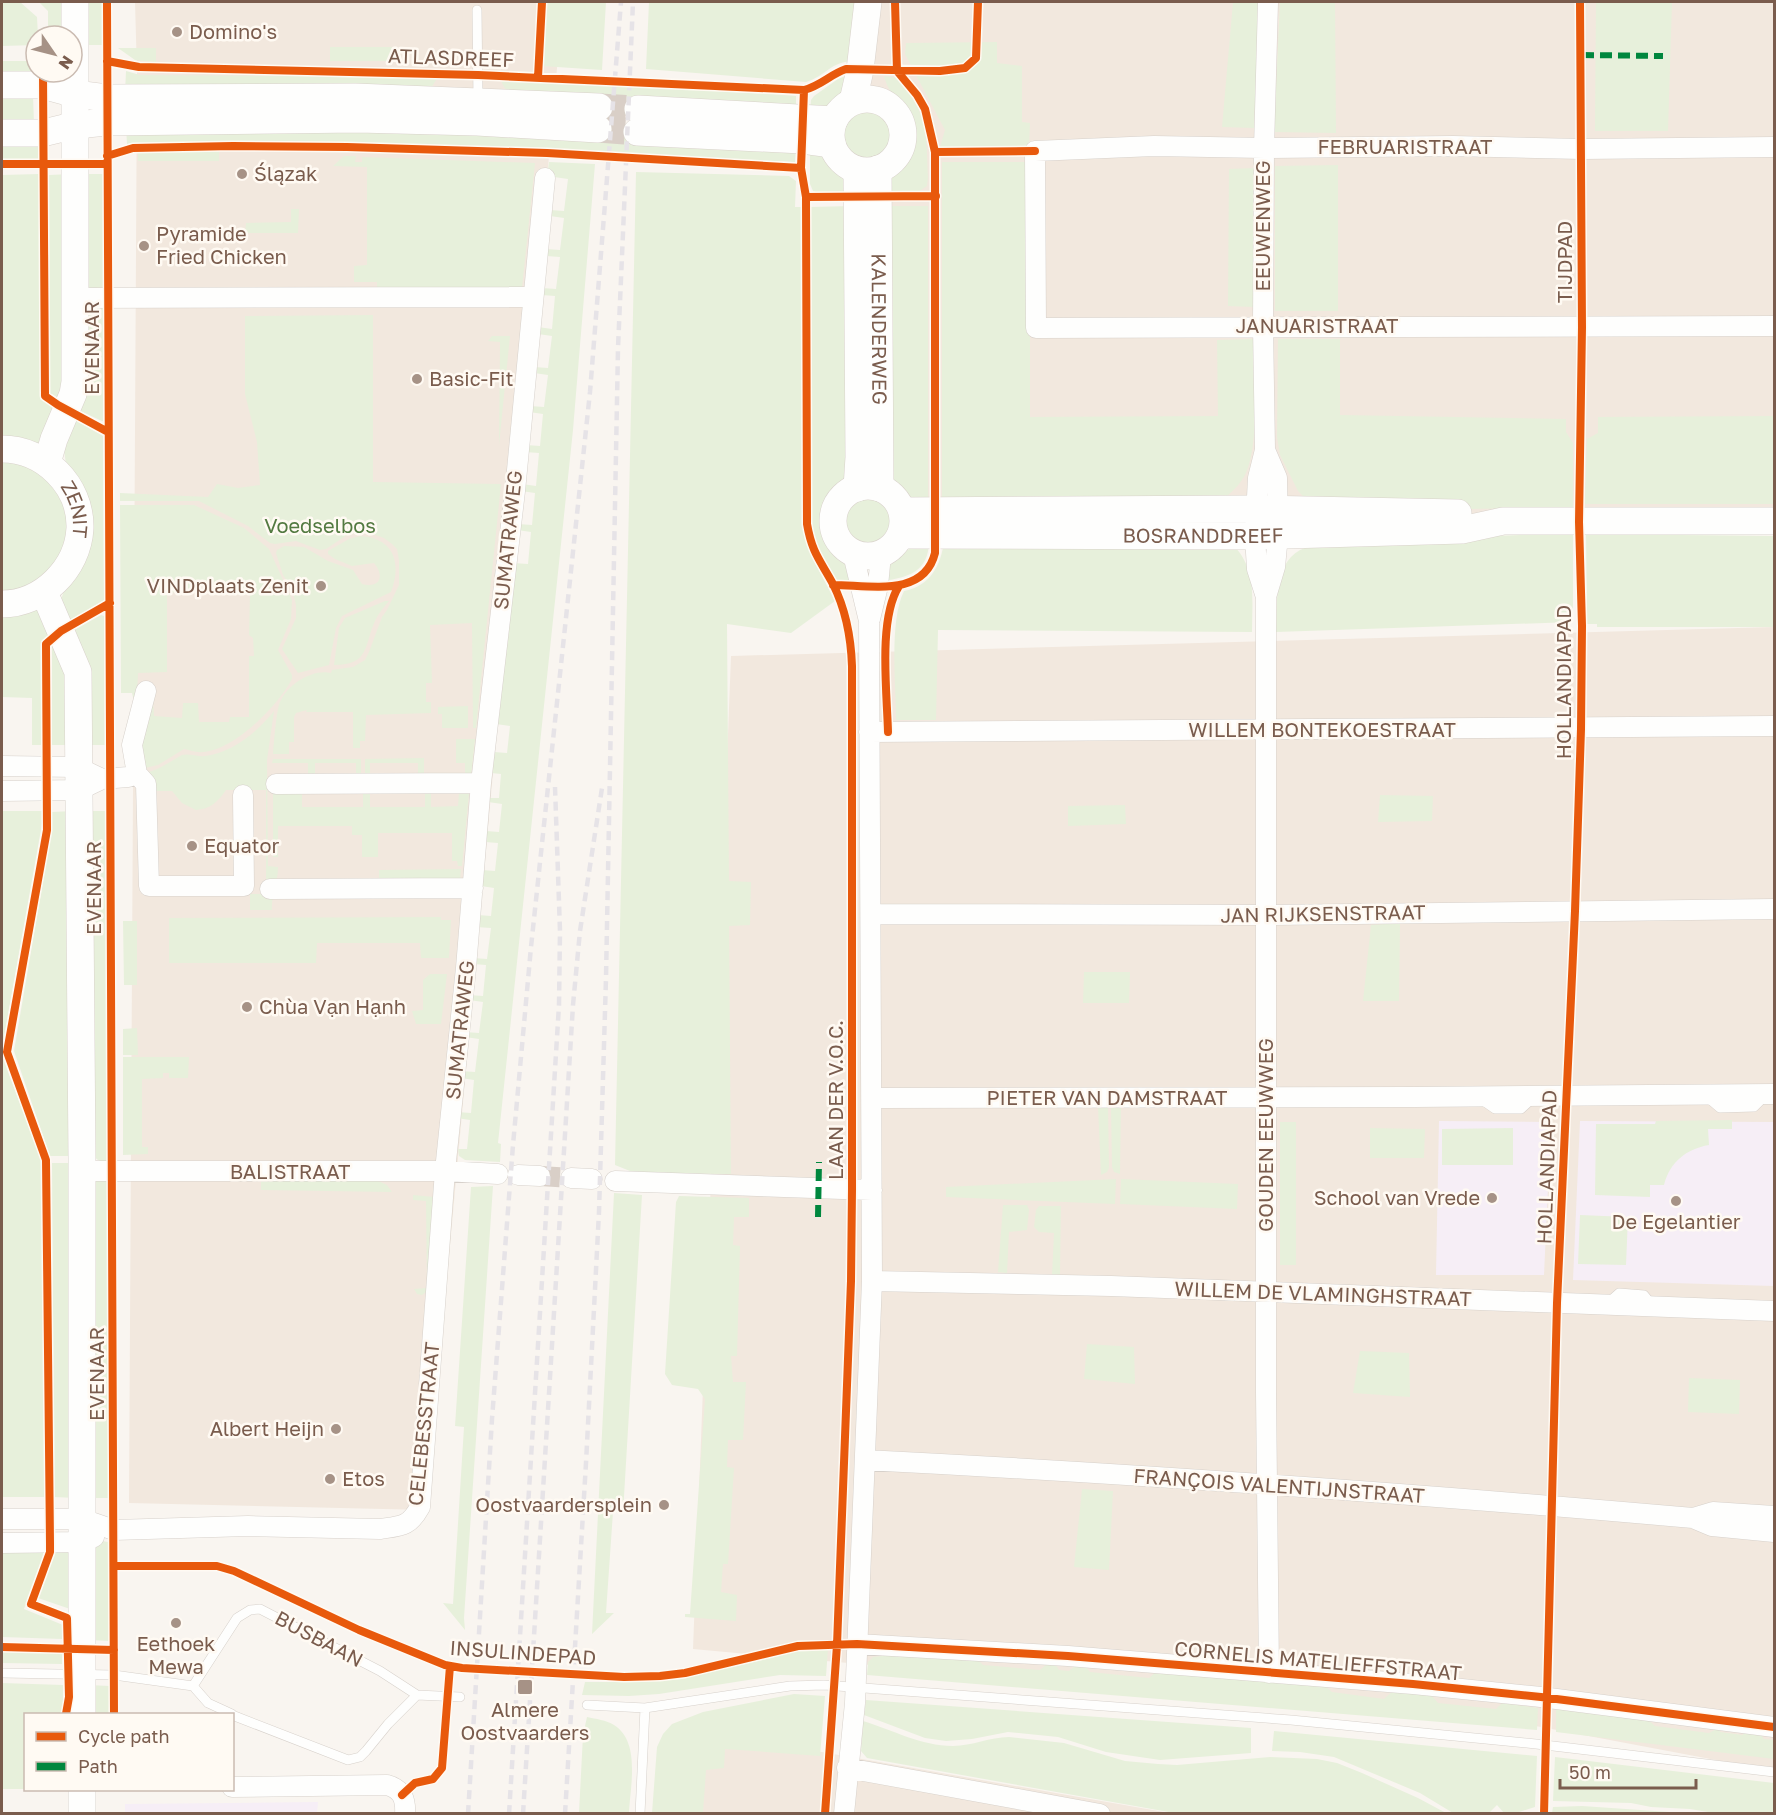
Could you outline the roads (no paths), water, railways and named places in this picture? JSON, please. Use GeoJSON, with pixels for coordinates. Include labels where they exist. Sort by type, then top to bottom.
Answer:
{"type":"FeatureCollection","features":[{"type":"Feature","properties":{"kind":"main road","name":"EVENAAR"},"geometry":{"type":"LineString","coordinates":[[47,463],[54,439],[73,394],[75,382],[75,2]]}},
{"type":"Feature","properties":{"kind":"main road"},"geometry":{"type":"LineString","coordinates":[[868,4],[881,101]]}},
{"type":"Feature","properties":{"kind":"main road"},"geometry":{"type":"LineString","coordinates":[[638,120],[802,140],[840,122],[867,98],[881,101],[893,109],[901,121],[903,141],[894,159],[867,169],[846,164],[837,155],[840,122],[860,70],[868,4]]}},
{"type":"Feature","properties":{"kind":"main road"},"geometry":{"type":"LineString","coordinates":[[2,85],[42,85],[75,94],[107,98],[355,97],[477,112],[598,118]]}},
{"type":"Feature","properties":{"kind":"main road"},"geometry":{"type":"LineString","coordinates":[[2,133],[43,133],[76,125],[107,122],[334,120],[477,112]]}},
{"type":"Feature","properties":{"kind":"main road","name":"KALENDERWEG"},"geometry":{"type":"LineString","coordinates":[[867,169],[859,457],[868,488]]}},
{"type":"Feature","properties":{"kind":"main road","name":"ZENIT"},"geometry":{"type":"LineString","coordinates":[[2,449],[31,454],[47,463],[65,481],[76,503],[80,528],[75,553],[62,575],[44,592],[25,600],[2,604]]}},
{"type":"Feature","properties":{"kind":"main road"},"geometry":{"type":"LineString","coordinates":[[868,488],[888,492],[897,501],[902,523],[895,545],[881,554],[869,557],[854,554],[840,544],[834,530],[834,514],[842,498],[868,488]]}},
{"type":"Feature","properties":{"kind":"main road","name":"BOSRANDDREEF"},"geometry":{"type":"LineString","coordinates":[[902,523],[1266,522],[1462,530],[1503,521],[1772,520]]}},
{"type":"Feature","properties":{"kind":"main road","name":"EVENAAR"},"geometry":{"type":"LineString","coordinates":[[44,592],[78,672],[86,779],[82,1171],[82,1713]]}},
{"type":"Feature","properties":{"kind":"main road"},"geometry":{"type":"LineString","coordinates":[[82,1791],[82,1814]]}},
{"type":"Feature","properties":{"kind":"street","name":"EEUWENWEG"},"geometry":{"type":"LineString","coordinates":[[1266,522],[1258,478],[1265,450],[1264,148],[1268,2]]}},
{"type":"Feature","properties":{"kind":"street","name":"FEBRUARISTRAAT"},"geometry":{"type":"LineString","coordinates":[[1035,151],[1154,146],[1264,148],[1453,146],[1582,149],[1774,147]]}},
{"type":"Feature","properties":{"kind":"street","name":"JANUARISTRAAT"},"geometry":{"type":"LineString","coordinates":[[1035,151],[1036,328],[1774,326]]}},
{"type":"Feature","properties":{"kind":"street","name":"SUMATRAWEG"},"geometry":{"type":"LineString","coordinates":[[445,1172],[481,783],[515,491],[544,178]]}},
{"type":"Feature","properties":{"kind":"street"},"geometry":{"type":"LineString","coordinates":[[76,298],[533,297]]}},
{"type":"Feature","properties":{"kind":"street","name":"GOUDEN EEUWWEG"},"geometry":{"type":"LineString","coordinates":[[1266,522],[1275,567],[1266,597],[1265,1098],[1269,1673]]}},
{"type":"Feature","properties":{"kind":"street","name":"LAAN DER V.O.C."},"geometry":{"type":"LineString","coordinates":[[844,1814],[854,1716],[872,1281],[869,621],[854,554]]}},
{"type":"Feature","properties":{"kind":"street","name":"LAAN DER V.O.C."},"geometry":{"type":"LineString","coordinates":[[869,621],[878,586],[881,554]]}},
{"type":"Feature","properties":{"kind":"street"},"geometry":{"type":"LineString","coordinates":[[146,691],[132,745],[137,774],[146,784],[149,886],[244,886],[243,795]]}},
{"type":"Feature","properties":{"kind":"street","name":"WILLEM BONTEKOESTRAAT"},"geometry":{"type":"LineString","coordinates":[[869,732],[1774,726]]}},
{"type":"Feature","properties":{"kind":"street"},"geometry":{"type":"LineString","coordinates":[[2,766],[86,779]]}},
{"type":"Feature","properties":{"kind":"street"},"geometry":{"type":"LineString","coordinates":[[2,791],[86,779],[128,777],[137,774]]}},
{"type":"Feature","properties":{"kind":"street"},"geometry":{"type":"LineString","coordinates":[[276,784],[481,783]]}},
{"type":"Feature","properties":{"kind":"street"},"geometry":{"type":"LineString","coordinates":[[270,889],[473,888]]}},
{"type":"Feature","properties":{"kind":"street","name":"JAN RIJKSENSTRAAT"},"geometry":{"type":"LineString","coordinates":[[871,914],[1267,915],[1774,909]]}},
{"type":"Feature","properties":{"kind":"street","name":"PIETER VAN DAMSTRAAT"},"geometry":{"type":"LineString","coordinates":[[872,1098],[1534,1097],[1771,1094]]}},
{"type":"Feature","properties":{"kind":"street","name":"BALISTRAAT"},"geometry":{"type":"LineString","coordinates":[[82,1171],[498,1173]]}},
{"type":"Feature","properties":{"kind":"street","name":"CELEBESSTRAAT"},"geometry":{"type":"LineString","coordinates":[[82,1531],[248,1526],[380,1529],[401,1526],[413,1520],[420,1507],[445,1172]]}},
{"type":"Feature","properties":{"kind":"street"},"geometry":{"type":"LineString","coordinates":[[518,1175],[540,1176]]}},
{"type":"Feature","properties":{"kind":"street"},"geometry":{"type":"LineString","coordinates":[[571,1178],[591,1179]]}},
{"type":"Feature","properties":{"kind":"street"},"geometry":{"type":"LineString","coordinates":[[615,1181],[872,1190]]}},
{"type":"Feature","properties":{"kind":"street","name":"WILLEM DE VLAMINGHSTRAAT"},"geometry":{"type":"LineString","coordinates":[[872,1281],[1112,1286],[1774,1311]]}},
{"type":"Feature","properties":{"kind":"street","name":"FRANÇOIS VALENTIJNSTRAAT"},"geometry":{"type":"LineString","coordinates":[[865,1460],[1267,1485],[1693,1518],[1712,1526],[1774,1532]]}},
{"type":"Feature","properties":{"kind":"street","name":"FRANÇOIS VALENTIJNSTRAAT"},"geometry":{"type":"LineString","coordinates":[[1693,1518],[1713,1512],[1774,1516]]}},
{"type":"Feature","properties":{"kind":"street"},"geometry":{"type":"LineString","coordinates":[[2,1519],[82,1531]]}},
{"type":"Feature","properties":{"kind":"street"},"geometry":{"type":"LineString","coordinates":[[2,1543],[82,1531]]}},
{"type":"Feature","properties":{"kind":"street","name":"CORNELIS MATELIEFFSTRAAT"},"geometry":{"type":"LineString","coordinates":[[857,1644],[1068,1656],[1425,1685],[1774,1727]]}},
{"type":"Feature","properties":{"kind":"street"},"geometry":{"type":"LineString","coordinates":[[847,1768],[1013,1806],[1100,1814]]}},
{"type":"Feature","properties":{"kind":"street"},"geometry":{"type":"LineString","coordinates":[[234,1787],[387,1785],[400,1792],[405,1800],[405,1810]]}},
{"type":"Feature","properties":{"kind":"lane"},"geometry":{"type":"LineString","coordinates":[[477,10],[477,112]]}},
{"type":"Feature","properties":{"kind":"lane","name":"BUSBAAN"},"geometry":{"type":"LineString","coordinates":[[193,1686],[237,1618],[250,1610],[260,1609],[380,1671],[417,1695]]}},
{"type":"Feature","properties":{"kind":"lane"},"geometry":{"type":"LineString","coordinates":[[2,1673],[114,1676],[193,1686],[208,1703],[228,1713]]}},
{"type":"Feature","properties":{"kind":"lane"},"geometry":{"type":"LineString","coordinates":[[587,1705],[645,1708],[790,1686],[855,1688],[1291,1720],[1556,1746],[1774,1772]]}},
{"type":"Feature","properties":{"kind":"lane"},"geometry":{"type":"LineString","coordinates":[[234,1716],[348,1760],[360,1757],[417,1695],[460,1697]]}},
{"type":"Feature","properties":{"kind":"lane"},"geometry":{"type":"LineString","coordinates":[[640,1814],[645,1708]]}},
{"type":"Feature","properties":{"kind":"tunnel"},"geometry":{"type":"LineString","coordinates":[[599,107],[638,109]]}},
{"type":"Feature","properties":{"kind":"tunnel"},"geometry":{"type":"LineString","coordinates":[[598,129],[637,132]]}},
{"type":"Feature","properties":{"kind":"tunnel"},"geometry":{"type":"LineString","coordinates":[[540,1176],[571,1178]]}},
{"type":"Feature","properties":{"kind":"railway"},"geometry":{"type":"LineString","coordinates":[[468,1814],[492,1419],[513,1145],[531,947],[590,392],[621,2]]}},
{"type":"Feature","properties":{"kind":"railway"},"geometry":{"type":"LineString","coordinates":[[565,1814],[599,1212],[606,978],[618,348],[633,2]]}},
{"type":"Feature","properties":{"kind":"railway"},"geometry":{"type":"LineString","coordinates":[[509,1814],[559,1005],[560,931],[555,787]]}},
{"type":"Feature","properties":{"kind":"railway"},"geometry":{"type":"LineString","coordinates":[[523,1814],[573,1005],[580,931],[602,788]]}},
{"type":"Feature","properties":{"kind":"place","name":"Domino's"},"geometry":{"type":"Point","coordinates":[177,32]}},
{"type":"Feature","properties":{"kind":"place","name":"Ślązak"},"geometry":{"type":"Point","coordinates":[242,174]}},
{"type":"Feature","properties":{"kind":"place","name":"Pyramide Fried Chicken"},"geometry":{"type":"Point","coordinates":[144,246]}},
{"type":"Feature","properties":{"kind":"place","name":"Basic-Fit"},"geometry":{"type":"Point","coordinates":[417,379]}},
{"type":"Feature","properties":{"kind":"place","name":"VINDplaats Zenit"},"geometry":{"type":"Point","coordinates":[321,586]}},
{"type":"Feature","properties":{"kind":"place","name":"Equator"},"geometry":{"type":"Point","coordinates":[192,846]}},
{"type":"Feature","properties":{"kind":"place","name":"Chùa Vạn Hạnh"},"geometry":{"type":"Point","coordinates":[247,1007]}},
{"type":"Feature","properties":{"kind":"place","name":"School van Vrede"},"geometry":{"type":"Point","coordinates":[1492,1198]}},
{"type":"Feature","properties":{"kind":"place","name":"De Egelantier"},"geometry":{"type":"Point","coordinates":[1676,1201]}},
{"type":"Feature","properties":{"kind":"place","name":"Albert Heijn"},"geometry":{"type":"Point","coordinates":[336,1429]}},
{"type":"Feature","properties":{"kind":"place","name":"Etos"},"geometry":{"type":"Point","coordinates":[330,1479]}},
{"type":"Feature","properties":{"kind":"place","name":"Oostvaardersplein"},"geometry":{"type":"Point","coordinates":[664,1505]}},
{"type":"Feature","properties":{"kind":"place","name":"Eethoek Mewa"},"geometry":{"type":"Point","coordinates":[176,1623]}},
{"type":"Feature","properties":{"kind":"place","name":"Almere Oostvaarders"},"geometry":{"type":"Point","coordinates":[525,1687]}},
{"type":"Feature","properties":{"kind":"park label","name":"Voedselbos"},"geometry":{"type":"Point","coordinates":[320,526]}}]}
